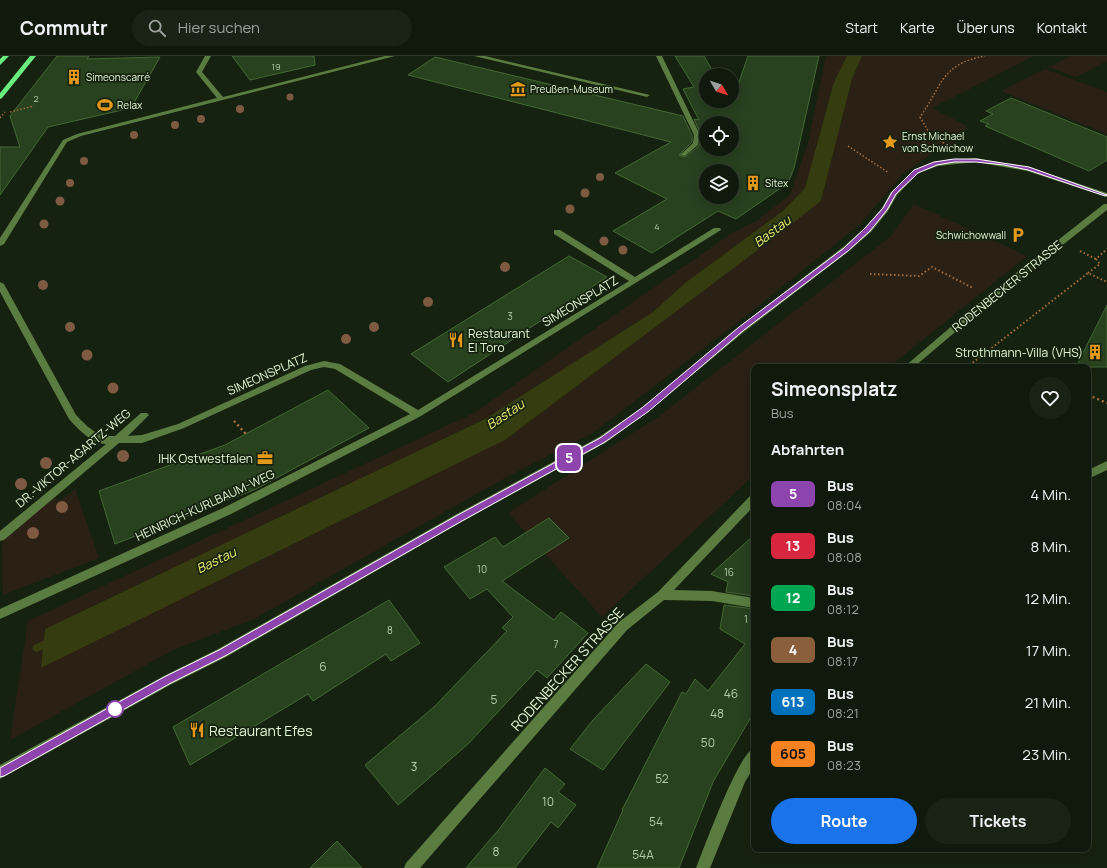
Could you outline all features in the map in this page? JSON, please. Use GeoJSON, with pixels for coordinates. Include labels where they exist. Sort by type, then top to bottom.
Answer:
{"type":"FeatureCollection","features":[{"type":"Feature","properties":{"kind":"main road"},"geometry":{"type":"LineString","coordinates":[[0,63],[6,56]]}},
{"type":"Feature","properties":{"kind":"main road"},"geometry":{"type":"LineString","coordinates":[[0,97],[33,56]]}},
{"type":"Feature","properties":{"kind":"street"},"geometry":{"type":"LineString","coordinates":[[208,56],[199,72],[221,99]]}},
{"type":"Feature","properties":{"kind":"street"},"geometry":{"type":"LineString","coordinates":[[0,244],[60,146],[65,141],[79,135],[392,56]]}},
{"type":"Feature","properties":{"kind":"street"},"geometry":{"type":"LineString","coordinates":[[477,56],[647,95]]}},
{"type":"Feature","properties":{"kind":"street"},"geometry":{"type":"LineString","coordinates":[[659,56],[697,135],[696,144],[683,155]]}},
{"type":"Feature","properties":{"kind":"street"},"geometry":{"type":"LineString","coordinates":[[0,772],[168,680],[222,653],[459,518],[602,440],[646,409],[742,329],[846,249],[876,219],[903,182],[916,172],[936,164],[976,160],[1029,169],[1107,195]]}},
{"type":"Feature","properties":{"kind":"street","name":"RODENBECKER STRASSE"},"geometry":{"type":"LineString","coordinates":[[912,364],[991,297],[1107,206]]}},
{"type":"Feature","properties":{"kind":"street","name":"SIMEONSPLATZ"},"geometry":{"type":"LineString","coordinates":[[0,284],[72,417],[88,432],[103,440],[142,439],[181,426],[308,368],[324,364],[336,366],[418,414],[717,230]]}},
{"type":"Feature","properties":{"kind":"street"},"geometry":{"type":"LineString","coordinates":[[557,232],[635,281]]}},
{"type":"Feature","properties":{"kind":"street","name":"HEINRICH-KURLBAUM-WEG"},"geometry":{"type":"LineString","coordinates":[[0,614],[227,511],[418,414]]}},
{"type":"Feature","properties":{"kind":"street","name":"DR.-VIKTOR-AGARTZ-WEG"},"geometry":{"type":"LineString","coordinates":[[0,537],[117,440],[144,415]]}},
{"type":"Feature","properties":{"kind":"street"},"geometry":{"type":"LineString","coordinates":[[1091,473],[1107,465]]}},
{"type":"Feature","properties":{"kind":"street","name":"RODENBECKER STRASSE"},"geometry":{"type":"LineString","coordinates":[[411,868],[623,626],[662,595],[751,502]]}},
{"type":"Feature","properties":{"kind":"street"},"geometry":{"type":"LineString","coordinates":[[662,595],[712,596],[751,602]]}},
{"type":"Feature","properties":{"kind":"street"},"geometry":{"type":"LineString","coordinates":[[703,868],[740,778],[751,759]]}},
{"type":"Feature","properties":{"kind":"path"},"geometry":{"type":"LineString","coordinates":[[950,146],[940,142],[927,132],[920,117],[928,106],[935,88],[957,65],[985,56]]}},
{"type":"Feature","properties":{"kind":"path"},"geometry":{"type":"LineString","coordinates":[[0,114],[34,106]]}},
{"type":"Feature","properties":{"kind":"path"},"geometry":{"type":"LineString","coordinates":[[848,146],[903,182]]}},
{"type":"Feature","properties":{"kind":"path"},"geometry":{"type":"LineString","coordinates":[[1096,259],[1107,249]]}},
{"type":"Feature","properties":{"kind":"path"},"geometry":{"type":"LineString","coordinates":[[971,364],[1100,264],[1096,259],[1090,256]]}},
{"type":"Feature","properties":{"kind":"path"},"geometry":{"type":"LineString","coordinates":[[870,274],[919,276],[932,267],[991,297]]}},
{"type":"Feature","properties":{"kind":"path"},"geometry":{"type":"LineString","coordinates":[[1088,273],[1107,282]]}},
{"type":"Feature","properties":{"kind":"path"},"geometry":{"type":"LineString","coordinates":[[1091,396],[1107,403]]}},
{"type":"Feature","properties":{"kind":"shaded area"},"geometry":{"type":"Polygon","coordinates":[[[826,56],[847,56],[834,82],[805,188],[784,210],[685,283],[653,312],[485,419],[45,629],[41,667],[505,440],[821,201],[852,79],[862,56],[1034,56],[932,108],[967,126],[954,148],[938,149],[902,175],[859,225],[743,318],[593,433],[505,478],[254,619],[173,650],[10,740],[28,621],[474,413],[732,233],[756,221],[790,195],[808,143],[826,56]]]}},
{"type":"Feature","properties":{"kind":"shaded area"},"geometry":{"type":"Polygon","coordinates":[[[1071,56],[1107,56],[1107,61],[1076,77],[1049,67],[1071,56]]]}},
{"type":"Feature","properties":{"kind":"shaded area"},"geometry":{"type":"Polygon","coordinates":[[[1045,69],[1107,92],[1107,134],[1001,91],[1045,69]]]}},
{"type":"Feature","properties":{"kind":"shaded area"},"geometry":{"type":"Polygon","coordinates":[[[914,204],[1027,256],[893,364],[751,364],[751,478],[602,617],[508,513],[658,417],[891,236],[914,204]]]}},
{"type":"Feature","properties":{"kind":"shaded area"},"geometry":{"type":"Polygon","coordinates":[[[75,489],[99,558],[3,595],[2,543],[4,539],[53,497],[59,500],[66,497],[75,489]]]}},
{"type":"Feature","properties":{"kind":"water"},"geometry":{"type":"Polygon","coordinates":[[[847,56],[862,56],[852,79],[821,201],[779,234],[505,440],[41,668],[45,629],[485,419],[653,312],[685,283],[784,210],[805,188],[834,82],[847,56]]]}},
{"type":"Feature","properties":{"kind":"building"},"geometry":{"type":"Polygon","coordinates":[[[57,56],[89,56],[87,59],[160,57],[131,108],[48,127],[0,195],[0,147],[20,147],[10,116],[57,56]]]}},
{"type":"Feature","properties":{"kind":"building"},"geometry":{"type":"Polygon","coordinates":[[[232,56],[314,56],[315,65],[250,80],[232,56]]]}},
{"type":"Feature","properties":{"kind":"building"},"geometry":{"type":"Polygon","coordinates":[[[675,56],[704,56],[711,68],[699,68],[699,108],[739,108],[739,82],[748,56],[819,56],[794,168],[788,183],[736,219],[718,211],[652,253],[613,231],[667,199],[615,173],[671,142],[408,75],[435,57],[683,116],[692,135],[692,142],[679,155],[685,157],[699,146],[699,156],[739,156],[739,116],[699,116],[699,120],[683,89],[694,87],[675,56]]]}},
{"type":"Feature","properties":{"kind":"building"},"geometry":{"type":"Polygon","coordinates":[[[1011,98],[1107,137],[1107,160],[1089,171],[985,126],[989,124],[980,121],[993,114],[986,111],[1011,98]]]}},
{"type":"Feature","properties":{"kind":"building"},"geometry":{"type":"Polygon","coordinates":[[[694,119],[699,120],[699,130],[694,119]]]}},
{"type":"Feature","properties":{"kind":"building"},"geometry":{"type":"Polygon","coordinates":[[[569,256],[607,277],[448,382],[411,354],[569,256]]]}},
{"type":"Feature","properties":{"kind":"building"},"geometry":{"type":"Polygon","coordinates":[[[1107,305],[1107,367],[1091,367],[1091,364],[1078,364],[1107,305]]]}},
{"type":"Feature","properties":{"kind":"building"},"geometry":{"type":"Polygon","coordinates":[[[328,390],[369,428],[256,489],[115,544],[99,491],[225,445],[328,390]]]}},
{"type":"Feature","properties":{"kind":"building"},"geometry":{"type":"Polygon","coordinates":[[[549,518],[569,538],[502,581],[554,620],[561,612],[588,633],[547,678],[537,670],[468,744],[398,805],[365,765],[434,707],[507,631],[502,628],[513,617],[487,589],[470,599],[444,567],[495,537],[503,547],[549,518]]]}},
{"type":"Feature","properties":{"kind":"building"},"geometry":{"type":"Polygon","coordinates":[[[751,538],[751,596],[726,592],[728,582],[711,574],[751,538]]]}},
{"type":"Feature","properties":{"kind":"building"},"geometry":{"type":"Polygon","coordinates":[[[389,600],[420,643],[391,661],[386,654],[313,701],[308,694],[190,765],[173,727],[389,600]]]}},
{"type":"Feature","properties":{"kind":"building"},"geometry":{"type":"Polygon","coordinates":[[[724,605],[751,609],[751,717],[713,782],[679,868],[597,868],[622,810],[682,692],[686,694],[695,679],[708,691],[745,644],[720,629],[724,605]]]}},
{"type":"Feature","properties":{"kind":"building"},"geometry":{"type":"Polygon","coordinates":[[[646,664],[670,682],[603,770],[570,749],[593,720],[646,664]]]}},
{"type":"Feature","properties":{"kind":"building"},"geometry":{"type":"Polygon","coordinates":[[[545,768],[565,784],[558,792],[576,805],[558,828],[551,822],[515,868],[466,868],[500,828],[545,768]]]}},
{"type":"Feature","properties":{"kind":"building"},"geometry":{"type":"Polygon","coordinates":[[[337,841],[362,868],[310,868],[337,841]]]}},
{"type":"Feature","properties":{"kind":"waterway","name":"Bastau"},"geometry":{"type":"LineString","coordinates":[[37,648],[52,641]]}},
{"type":"Feature","properties":{"kind":"bus line","name":"5"},"geometry":{"type":"LineString","coordinates":[[0,772],[168,680],[222,653],[459,518],[602,440],[646,409],[742,329],[846,249],[868,230],[885,209],[903,182],[916,172],[936,164],[976,160],[1029,169],[1107,195]]}},
{"type":"Feature","properties":{"kind":"place","name":"Simeonscarré"},"geometry":{"type":"Point","coordinates":[74,77]}},
{"type":"Feature","properties":{"kind":"place","name":"Preußen-Museum"},"geometry":{"type":"Point","coordinates":[518,89]}},
{"type":"Feature","properties":{"kind":"place","name":"Relax"},"geometry":{"type":"Point","coordinates":[105,105]}},
{"type":"Feature","properties":{"kind":"place","name":"Ernst Michael von Schwichow"},"geometry":{"type":"Point","coordinates":[890,142]}},
{"type":"Feature","properties":{"kind":"place","name":"Sitex"},"geometry":{"type":"Point","coordinates":[753,183]}},
{"type":"Feature","properties":{"kind":"place","name":"Schwichowwall"},"geometry":{"type":"Point","coordinates":[1018,235]}},
{"type":"Feature","properties":{"kind":"place","name":"Restaurant El Toro"},"geometry":{"type":"Point","coordinates":[456,340]}},
{"type":"Feature","properties":{"kind":"place","name":"Strothmann-Villa (VHS)"},"geometry":{"type":"Point","coordinates":[1095,352]}},
{"type":"Feature","properties":{"kind":"place","name":"IHK Ostwestfalen"},"geometry":{"type":"Point","coordinates":[265,458]}},
{"type":"Feature","properties":{"kind":"place","name":"Restaurant Efes"},"geometry":{"type":"Point","coordinates":[197,730]}}]}
